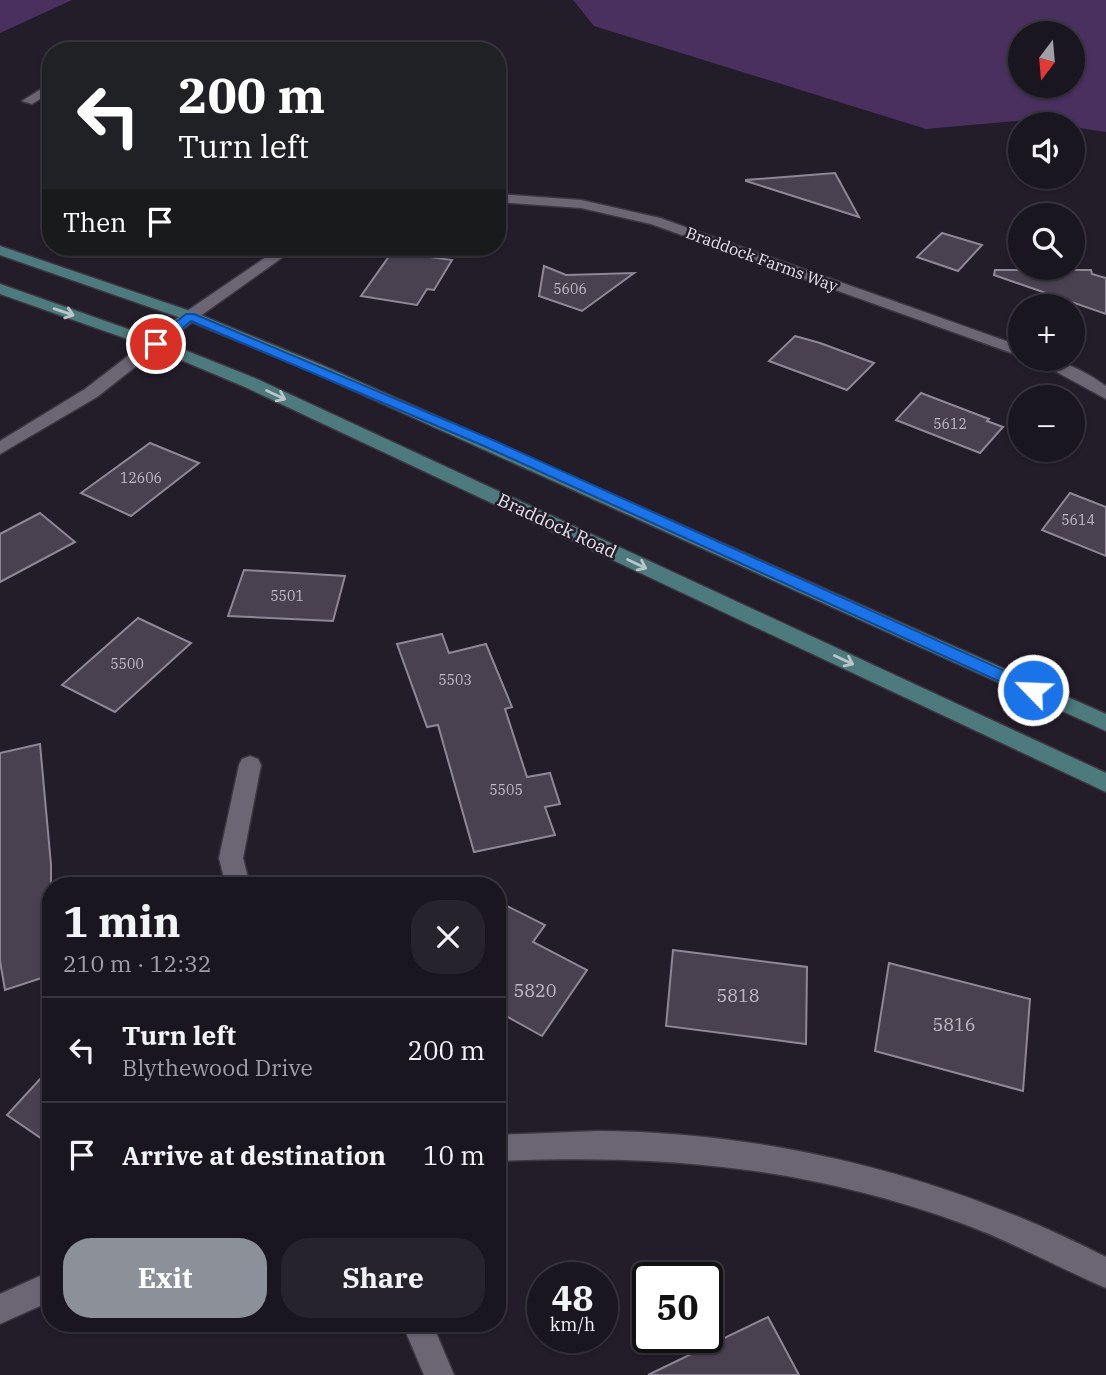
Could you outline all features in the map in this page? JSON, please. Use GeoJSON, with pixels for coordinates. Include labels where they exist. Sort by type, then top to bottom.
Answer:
{"type":"FeatureCollection","features":[{"type":"Feature","properties":{"kind":"main road"},"geometry":{"type":"LineString","coordinates":[[0,250],[190,316],[501,449],[1106,723]]}},
{"type":"Feature","properties":{"kind":"main road","name":"Braddock Road"},"geometry":{"type":"LineString","coordinates":[[0,289],[156,344],[251,383],[1106,783]]}},
{"type":"Feature","properties":{"kind":"street"},"geometry":{"type":"LineString","coordinates":[[29,101],[42,93]]}},
{"type":"Feature","properties":{"kind":"street","name":"Braddock Farms Way"},"geometry":{"type":"LineString","coordinates":[[506,199],[581,204],[655,221],[1008,347]]}},
{"type":"Feature","properties":{"kind":"street"},"geometry":{"type":"LineString","coordinates":[[0,449],[56,417],[190,316],[277,256]]}},
{"type":"Feature","properties":{"kind":"street"},"geometry":{"type":"LineString","coordinates":[[1068,371],[1106,394]]}},
{"type":"Feature","properties":{"kind":"street"},"geometry":{"type":"LineString","coordinates":[[236,877],[231,858],[250,765]]}},
{"type":"Feature","properties":{"kind":"street"},"geometry":{"type":"LineString","coordinates":[[506,1147],[565,1144],[698,1149],[793,1163],[888,1186],[985,1219],[1106,1273]]}},
{"type":"Feature","properties":{"kind":"street"},"geometry":{"type":"LineString","coordinates":[[0,1309],[42,1290]]}},
{"type":"Feature","properties":{"kind":"street"},"geometry":{"type":"LineString","coordinates":[[421,1332],[439,1375]]}},
{"type":"Feature","properties":{"kind":"shaded area"},"geometry":{"type":"Polygon","coordinates":[[[0,0],[72,0],[0,33],[0,0]]]}},
{"type":"Feature","properties":{"kind":"shaded area"},"geometry":{"type":"Polygon","coordinates":[[[573,0],[1106,0],[1106,132],[1085,129],[1085,112],[1008,112],[1008,122],[926,129],[594,26],[573,0]]]}},
{"type":"Feature","properties":{"kind":"building"},"geometry":{"type":"Polygon","coordinates":[[[835,173],[859,217],[746,181],[746,180],[835,173]]]}},
{"type":"Feature","properties":{"kind":"building"},"geometry":{"type":"Polygon","coordinates":[[[942,233],[982,245],[958,271],[917,257],[942,233]]]}},
{"type":"Feature","properties":{"kind":"building"},"geometry":{"type":"Polygon","coordinates":[[[389,256],[452,260],[434,290],[427,289],[417,305],[361,296],[389,256]]]}},
{"type":"Feature","properties":{"kind":"building"},"geometry":{"type":"Polygon","coordinates":[[[544,266],[566,275],[634,273],[582,311],[539,296],[544,266]]]}},
{"type":"Feature","properties":{"kind":"building"},"geometry":{"type":"Polygon","coordinates":[[[995,270],[1008,270],[1008,280],[994,275],[995,270]]]}},
{"type":"Feature","properties":{"kind":"building"},"geometry":{"type":"Polygon","coordinates":[[[1085,270],[1091,270],[1092,274],[1106,278],[1106,314],[1085,307],[1085,294],[1049,294],[1008,280],[1085,280],[1085,270]]]}},
{"type":"Feature","properties":{"kind":"building"},"geometry":{"type":"Polygon","coordinates":[[[795,336],[874,363],[847,390],[769,361],[795,336]]]}},
{"type":"Feature","properties":{"kind":"building"},"geometry":{"type":"Polygon","coordinates":[[[921,393],[1003,427],[980,453],[896,420],[921,393]]]}},
{"type":"Feature","properties":{"kind":"building"},"geometry":{"type":"Polygon","coordinates":[[[150,443],[199,463],[131,516],[81,493],[150,443]]]}},
{"type":"Feature","properties":{"kind":"building"},"geometry":{"type":"Polygon","coordinates":[[[1070,493],[1106,507],[1106,556],[1042,530],[1070,493]]]}},
{"type":"Feature","properties":{"kind":"building"},"geometry":{"type":"Polygon","coordinates":[[[40,513],[75,542],[0,582],[0,534],[40,513]]]}},
{"type":"Feature","properties":{"kind":"building"},"geometry":{"type":"Polygon","coordinates":[[[244,570],[345,576],[333,621],[228,616],[244,570]]]}},
{"type":"Feature","properties":{"kind":"building"},"geometry":{"type":"Polygon","coordinates":[[[138,618],[191,643],[115,712],[62,685],[138,618]]]}},
{"type":"Feature","properties":{"kind":"building"},"geometry":{"type":"Polygon","coordinates":[[[442,634],[449,653],[486,644],[512,707],[505,709],[527,777],[550,773],[560,804],[545,807],[555,835],[474,852],[438,725],[427,727],[397,644],[442,634]]]}},
{"type":"Feature","properties":{"kind":"building"},"geometry":{"type":"Polygon","coordinates":[[[40,744],[51,865],[51,877],[42,877],[42,978],[5,990],[0,961],[0,753],[40,744]]]}},
{"type":"Feature","properties":{"kind":"building"},"geometry":{"type":"Polygon","coordinates":[[[506,906],[545,925],[533,942],[587,970],[542,1036],[506,1016],[506,906]]]}},
{"type":"Feature","properties":{"kind":"building"},"geometry":{"type":"Polygon","coordinates":[[[673,950],[807,967],[806,1044],[666,1026],[673,950]]]}},
{"type":"Feature","properties":{"kind":"building"},"geometry":{"type":"Polygon","coordinates":[[[889,963],[1030,999],[1023,1091],[875,1051],[889,963]]]}},
{"type":"Feature","properties":{"kind":"building"},"geometry":{"type":"Polygon","coordinates":[[[42,1077],[42,1139],[7,1115],[42,1077]]]}},
{"type":"Feature","properties":{"kind":"building"},"geometry":{"type":"Polygon","coordinates":[[[768,1317],[799,1375],[648,1375],[694,1353],[723,1353],[723,1339],[768,1317]]]}},
{"type":"Feature","properties":{"kind":"route"},"geometry":{"type":"LineString","coordinates":[[156,344],[190,316],[488,443],[1033,690]]}}]}
